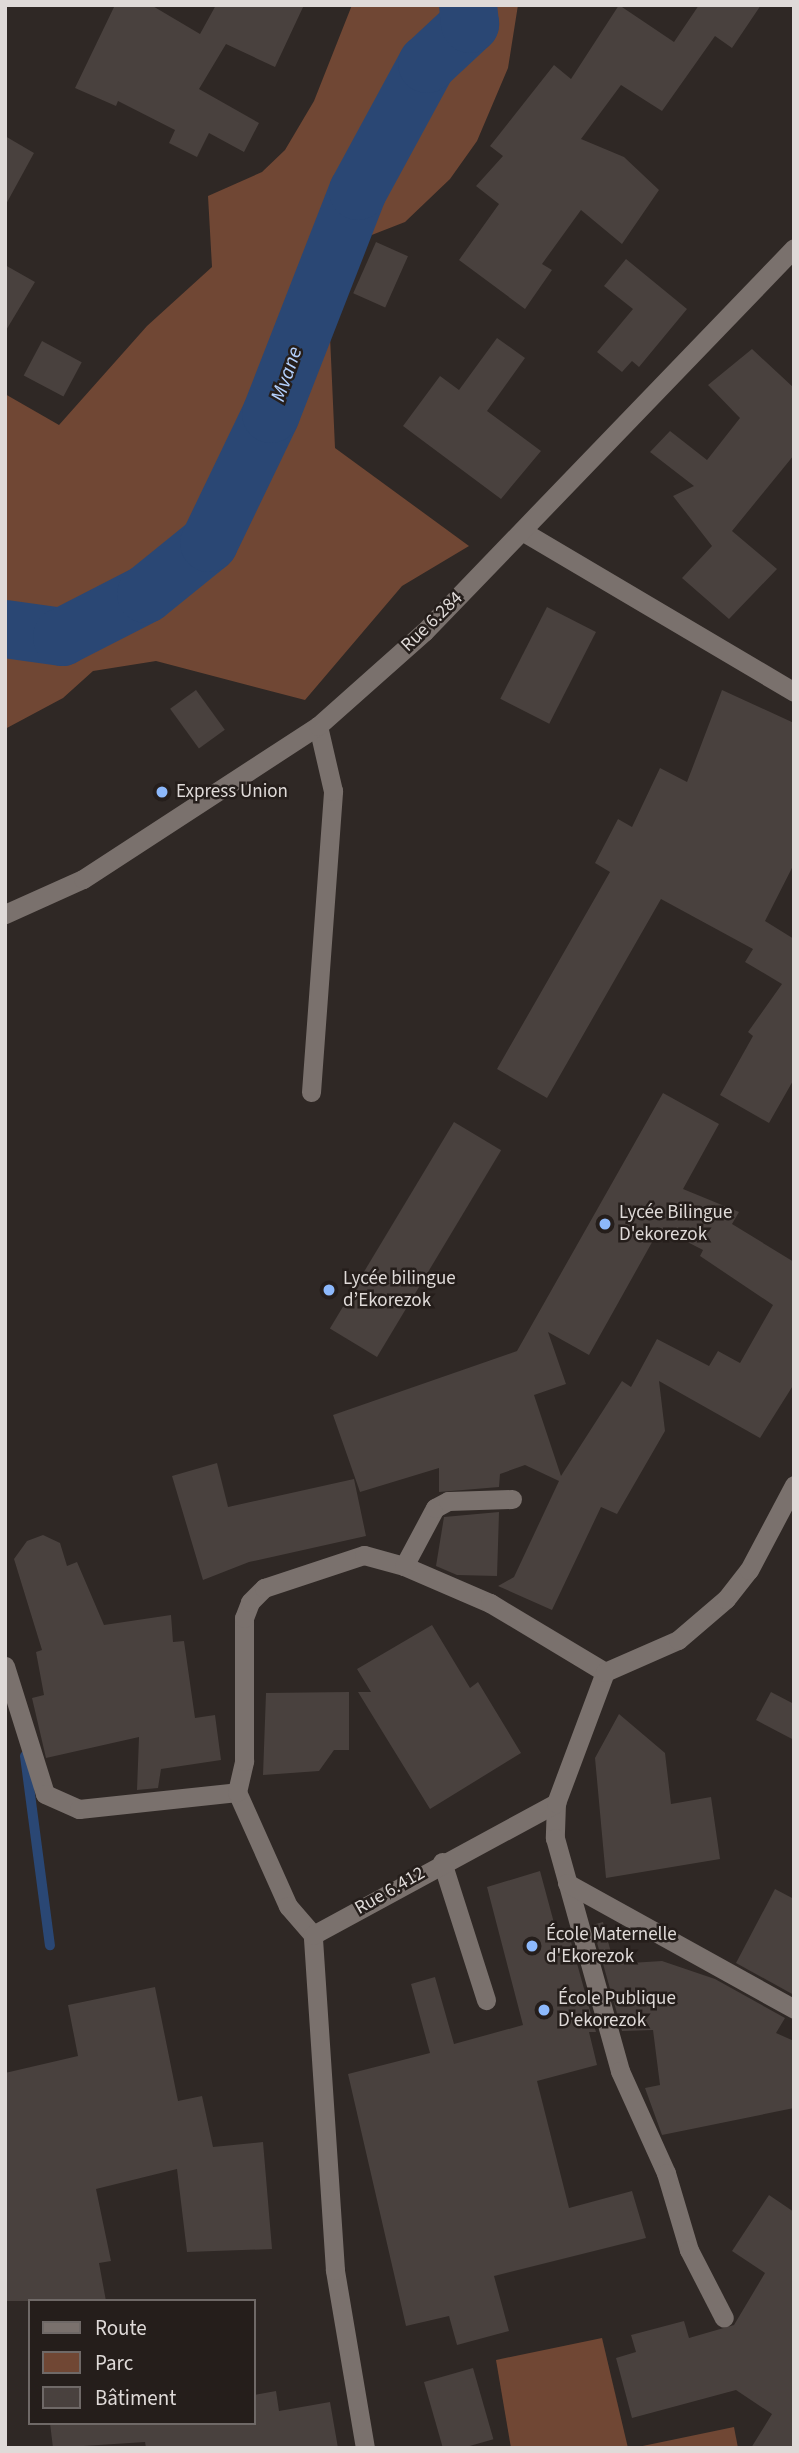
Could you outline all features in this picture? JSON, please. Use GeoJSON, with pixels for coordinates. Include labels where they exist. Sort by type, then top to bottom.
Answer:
{"type":"FeatureCollection","features":[{"type":"Feature","properties":{"kind":"street","name":"Rue 6.284"},"geometry":{"type":"LineString","coordinates":[[5,914],[83,879],[318,726],[522,531],[794,248]]}},
{"type":"Feature","properties":{"kind":"street"},"geometry":{"type":"LineString","coordinates":[[522,531],[794,692]]}},
{"type":"Feature","properties":{"kind":"street"},"geometry":{"type":"LineString","coordinates":[[311,1092],[333,791],[318,726]]}},
{"type":"Feature","properties":{"kind":"street"},"geometry":{"type":"LineString","coordinates":[[724,2318],[689,2249],[666,2173],[620,2071],[555,1838],[556,1803],[605,1672],[678,1640],[726,1598],[749,1570],[794,1485]]}},
{"type":"Feature","properties":{"kind":"street"},"geometry":{"type":"LineString","coordinates":[[404,1566],[435,1508],[449,1501],[513,1499]]}},
{"type":"Feature","properties":{"kind":"street"},"geometry":{"type":"LineString","coordinates":[[365,2448],[335,2270],[313,1935],[288,1906],[237,1792],[244,1761],[244,1618],[250,1602],[264,1588],[363,1555],[404,1566],[490,1603],[605,1672]]}},
{"type":"Feature","properties":{"kind":"street"},"geometry":{"type":"LineString","coordinates":[[5,1665],[45,1794],[54,1801],[79,1809],[237,1792]]}},
{"type":"Feature","properties":{"kind":"street","name":"Rue 6.412"},"geometry":{"type":"LineString","coordinates":[[313,1935],[442,1862],[556,1803]]}},
{"type":"Feature","properties":{"kind":"street"},"geometry":{"type":"LineString","coordinates":[[442,1862],[486,2000]]}},
{"type":"Feature","properties":{"kind":"street"},"geometry":{"type":"LineString","coordinates":[[567,1883],[794,2009]]}},
{"type":"Feature","properties":{"kind":"green space"},"geometry":{"type":"Polygon","coordinates":[[[352,5],[518,5],[508,68],[477,141],[450,179],[405,222],[364,238],[346,263],[330,336],[335,448],[469,546],[402,586],[305,700],[156,661],[93,671],[63,698],[5,729],[5,394],[59,425],[147,326],[212,267],[208,196],[262,172],[285,150],[314,101],[352,5]]]}},
{"type":"Feature","properties":{"kind":"green space"},"geometry":{"type":"Polygon","coordinates":[[[602,2338],[628,2448],[511,2448],[496,2360],[602,2338]]]}},
{"type":"Feature","properties":{"kind":"green space"},"geometry":{"type":"Polygon","coordinates":[[[734,2427],[738,2448],[633,2448],[734,2427]]]}},
{"type":"Feature","properties":{"kind":"building"},"geometry":{"type":"Polygon","coordinates":[[[115,5],[151,5],[200,34],[216,5],[304,5],[275,67],[226,44],[199,89],[259,123],[244,152],[209,133],[197,157],[169,143],[175,130],[118,101],[116,106],[75,88],[115,5]]]}},
{"type":"Feature","properties":{"kind":"building"},"geometry":{"type":"Polygon","coordinates":[[[619,5],[674,42],[699,5],[761,5],[732,48],[715,36],[662,111],[621,85],[581,139],[624,157],[659,190],[622,244],[581,210],[542,264],[552,270],[525,309],[459,260],[499,204],[476,186],[503,156],[490,146],[554,65],[571,79],[619,5]]]}},
{"type":"Feature","properties":{"kind":"building"},"geometry":{"type":"Polygon","coordinates":[[[5,136],[34,153],[5,206],[5,136]]]}},
{"type":"Feature","properties":{"kind":"building"},"geometry":{"type":"Polygon","coordinates":[[[376,242],[408,256],[385,307],[353,293],[376,242]]]}},
{"type":"Feature","properties":{"kind":"building"},"geometry":{"type":"Polygon","coordinates":[[[626,259],[687,309],[639,367],[632,361],[622,372],[597,352],[633,309],[604,286],[626,259]]]}},
{"type":"Feature","properties":{"kind":"building"},"geometry":{"type":"Polygon","coordinates":[[[5,265],[35,282],[5,332],[5,265]]]}},
{"type":"Feature","properties":{"kind":"building"},"geometry":{"type":"Polygon","coordinates":[[[497,338],[525,358],[487,411],[541,451],[501,499],[403,426],[440,376],[459,390],[497,338]]]}},
{"type":"Feature","properties":{"kind":"building"},"geometry":{"type":"Polygon","coordinates":[[[42,341],[82,362],[63,397],[24,375],[42,341]]]}},
{"type":"Feature","properties":{"kind":"building"},"geometry":{"type":"Polygon","coordinates":[[[752,349],[794,388],[794,455],[732,531],[777,569],[729,619],[682,578],[712,546],[673,496],[694,486],[650,452],[670,431],[707,460],[740,418],[708,385],[752,349]]]}},
{"type":"Feature","properties":{"kind":"building"},"geometry":{"type":"Polygon","coordinates":[[[547,607],[596,632],[549,724],[500,699],[547,607]]]}},
{"type":"Feature","properties":{"kind":"building"},"geometry":{"type":"Polygon","coordinates":[[[196,690],[225,730],[199,748],[170,709],[196,690]]]}},
{"type":"Feature","properties":{"kind":"building"},"geometry":{"type":"Polygon","coordinates":[[[722,690],[794,723],[794,864],[765,921],[794,939],[794,1079],[769,1123],[720,1095],[753,1036],[748,1032],[782,984],[745,962],[753,949],[661,899],[547,1098],[497,1069],[610,872],[595,863],[618,819],[632,827],[660,768],[687,782],[722,690]]]}},
{"type":"Feature","properties":{"kind":"building"},"geometry":{"type":"Polygon","coordinates":[[[663,1093],[719,1124],[683,1189],[739,1212],[732,1224],[794,1262],[794,1384],[760,1438],[659,1381],[665,1431],[617,1514],[601,1507],[552,1610],[498,1586],[514,1577],[559,1481],[525,1465],[500,1474],[499,1487],[439,1492],[439,1468],[360,1492],[333,1415],[517,1351],[663,1093]],[[660,1228],[589,1355],[548,1332],[566,1384],[534,1395],[561,1476],[622,1381],[631,1387],[657,1339],[709,1366],[718,1351],[740,1363],[773,1305],[700,1256],[703,1250],[660,1228]]]}},
{"type":"Feature","properties":{"kind":"building"},"geometry":{"type":"Polygon","coordinates":[[[454,1122],[501,1150],[377,1357],[330,1329],[454,1122]]]}},
{"type":"Feature","properties":{"kind":"building"},"geometry":{"type":"Polygon","coordinates":[[[217,1463],[228,1507],[354,1479],[366,1536],[249,1562],[203,1580],[172,1476],[217,1463]]]}},
{"type":"Feature","properties":{"kind":"building"},"geometry":{"type":"Polygon","coordinates":[[[499,1512],[497,1576],[457,1575],[436,1566],[444,1517],[499,1512]]]}},
{"type":"Feature","properties":{"kind":"building"},"geometry":{"type":"Polygon","coordinates":[[[43,1535],[60,1543],[67,1566],[77,1562],[104,1625],[171,1615],[173,1642],[184,1641],[195,1718],[215,1715],[221,1760],[161,1769],[158,1788],[137,1790],[139,1737],[46,1758],[32,1698],[44,1695],[36,1652],[42,1650],[14,1559],[27,1541],[43,1535]]]}},
{"type":"Feature","properties":{"kind":"building"},"geometry":{"type":"Polygon","coordinates":[[[432,1625],[470,1688],[478,1682],[521,1753],[430,1809],[358,1692],[371,1692],[357,1669],[432,1625]]]}},
{"type":"Feature","properties":{"kind":"building"},"geometry":{"type":"Polygon","coordinates":[[[349,1692],[349,1750],[334,1750],[319,1771],[263,1775],[266,1693],[349,1692]]]}},
{"type":"Feature","properties":{"kind":"building"},"geometry":{"type":"Polygon","coordinates":[[[771,1692],[794,1704],[794,1740],[756,1720],[771,1692]]]}},
{"type":"Feature","properties":{"kind":"building"},"geometry":{"type":"Polygon","coordinates":[[[619,1714],[665,1753],[671,1804],[711,1797],[720,1859],[606,1878],[595,1758],[619,1714]]]}},
{"type":"Feature","properties":{"kind":"building"},"geometry":{"type":"Polygon","coordinates":[[[540,1871],[557,1934],[568,1931],[596,2032],[589,2032],[597,2065],[537,2081],[569,2208],[632,2191],[646,2238],[494,2276],[509,2331],[457,2345],[449,2316],[406,2326],[348,2074],[430,2053],[411,1984],[435,1977],[454,2044],[523,2025],[487,1887],[540,1871]]]}},
{"type":"Feature","properties":{"kind":"building"},"geometry":{"type":"Polygon","coordinates":[[[775,1889],[794,1899],[794,1995],[736,1963],[775,1889]]]}},
{"type":"Feature","properties":{"kind":"building"},"geometry":{"type":"Polygon","coordinates":[[[603,1922],[614,1964],[662,1961],[715,1979],[785,2018],[776,2033],[794,2041],[794,2108],[662,2135],[645,2088],[660,2085],[653,2030],[622,2031],[592,1925],[603,1922]]]}},
{"type":"Feature","properties":{"kind":"building"},"geometry":{"type":"Polygon","coordinates":[[[155,1987],[178,2101],[202,2096],[213,2147],[263,2142],[272,2249],[187,2252],[177,2169],[96,2189],[111,2261],[99,2263],[106,2299],[5,2301],[5,2073],[78,2056],[68,2005],[155,1987]]]}},
{"type":"Feature","properties":{"kind":"building"},"geometry":{"type":"Polygon","coordinates":[[[769,2195],[794,2212],[794,2448],[751,2448],[772,2414],[736,2390],[632,2418],[616,2358],[636,2352],[631,2335],[684,2321],[689,2338],[734,2325],[765,2273],[732,2251],[769,2195]]]}},
{"type":"Feature","properties":{"kind":"building"},"geometry":{"type":"Polygon","coordinates":[[[473,2368],[493,2439],[462,2448],[443,2448],[424,2382],[473,2368]]]}},
{"type":"Feature","properties":{"kind":"building"},"geometry":{"type":"Polygon","coordinates":[[[276,2391],[279,2411],[330,2402],[338,2448],[146,2448],[145,2442],[53,2448],[50,2425],[256,2425],[256,2395],[276,2391]]]}},
{"type":"Feature","properties":{"kind":"waterway","name":"Mvane"},"geometry":{"type":"LineString","coordinates":[[5,629],[62,637],[146,594],[209,543],[271,414],[358,191],[427,64],[470,24],[468,5]]}},
{"type":"Feature","properties":{"kind":"waterway"},"geometry":{"type":"LineString","coordinates":[[25,1756],[50,1945]]}},
{"type":"Feature","properties":{"kind":"place","name":"Express Union"},"geometry":{"type":"Point","coordinates":[162,792]}},
{"type":"Feature","properties":{"kind":"place","name":"Lycée Bilingue D'ekorezok"},"geometry":{"type":"Point","coordinates":[605,1224]}},
{"type":"Feature","properties":{"kind":"place","name":"Lycée bilingue d’Ekorezok"},"geometry":{"type":"Point","coordinates":[329,1290]}},
{"type":"Feature","properties":{"kind":"place","name":"École Maternelle d'Ekorezok"},"geometry":{"type":"Point","coordinates":[532,1946]}},
{"type":"Feature","properties":{"kind":"place","name":"École Publique D'ekorezok"},"geometry":{"type":"Point","coordinates":[544,2010]}}]}
